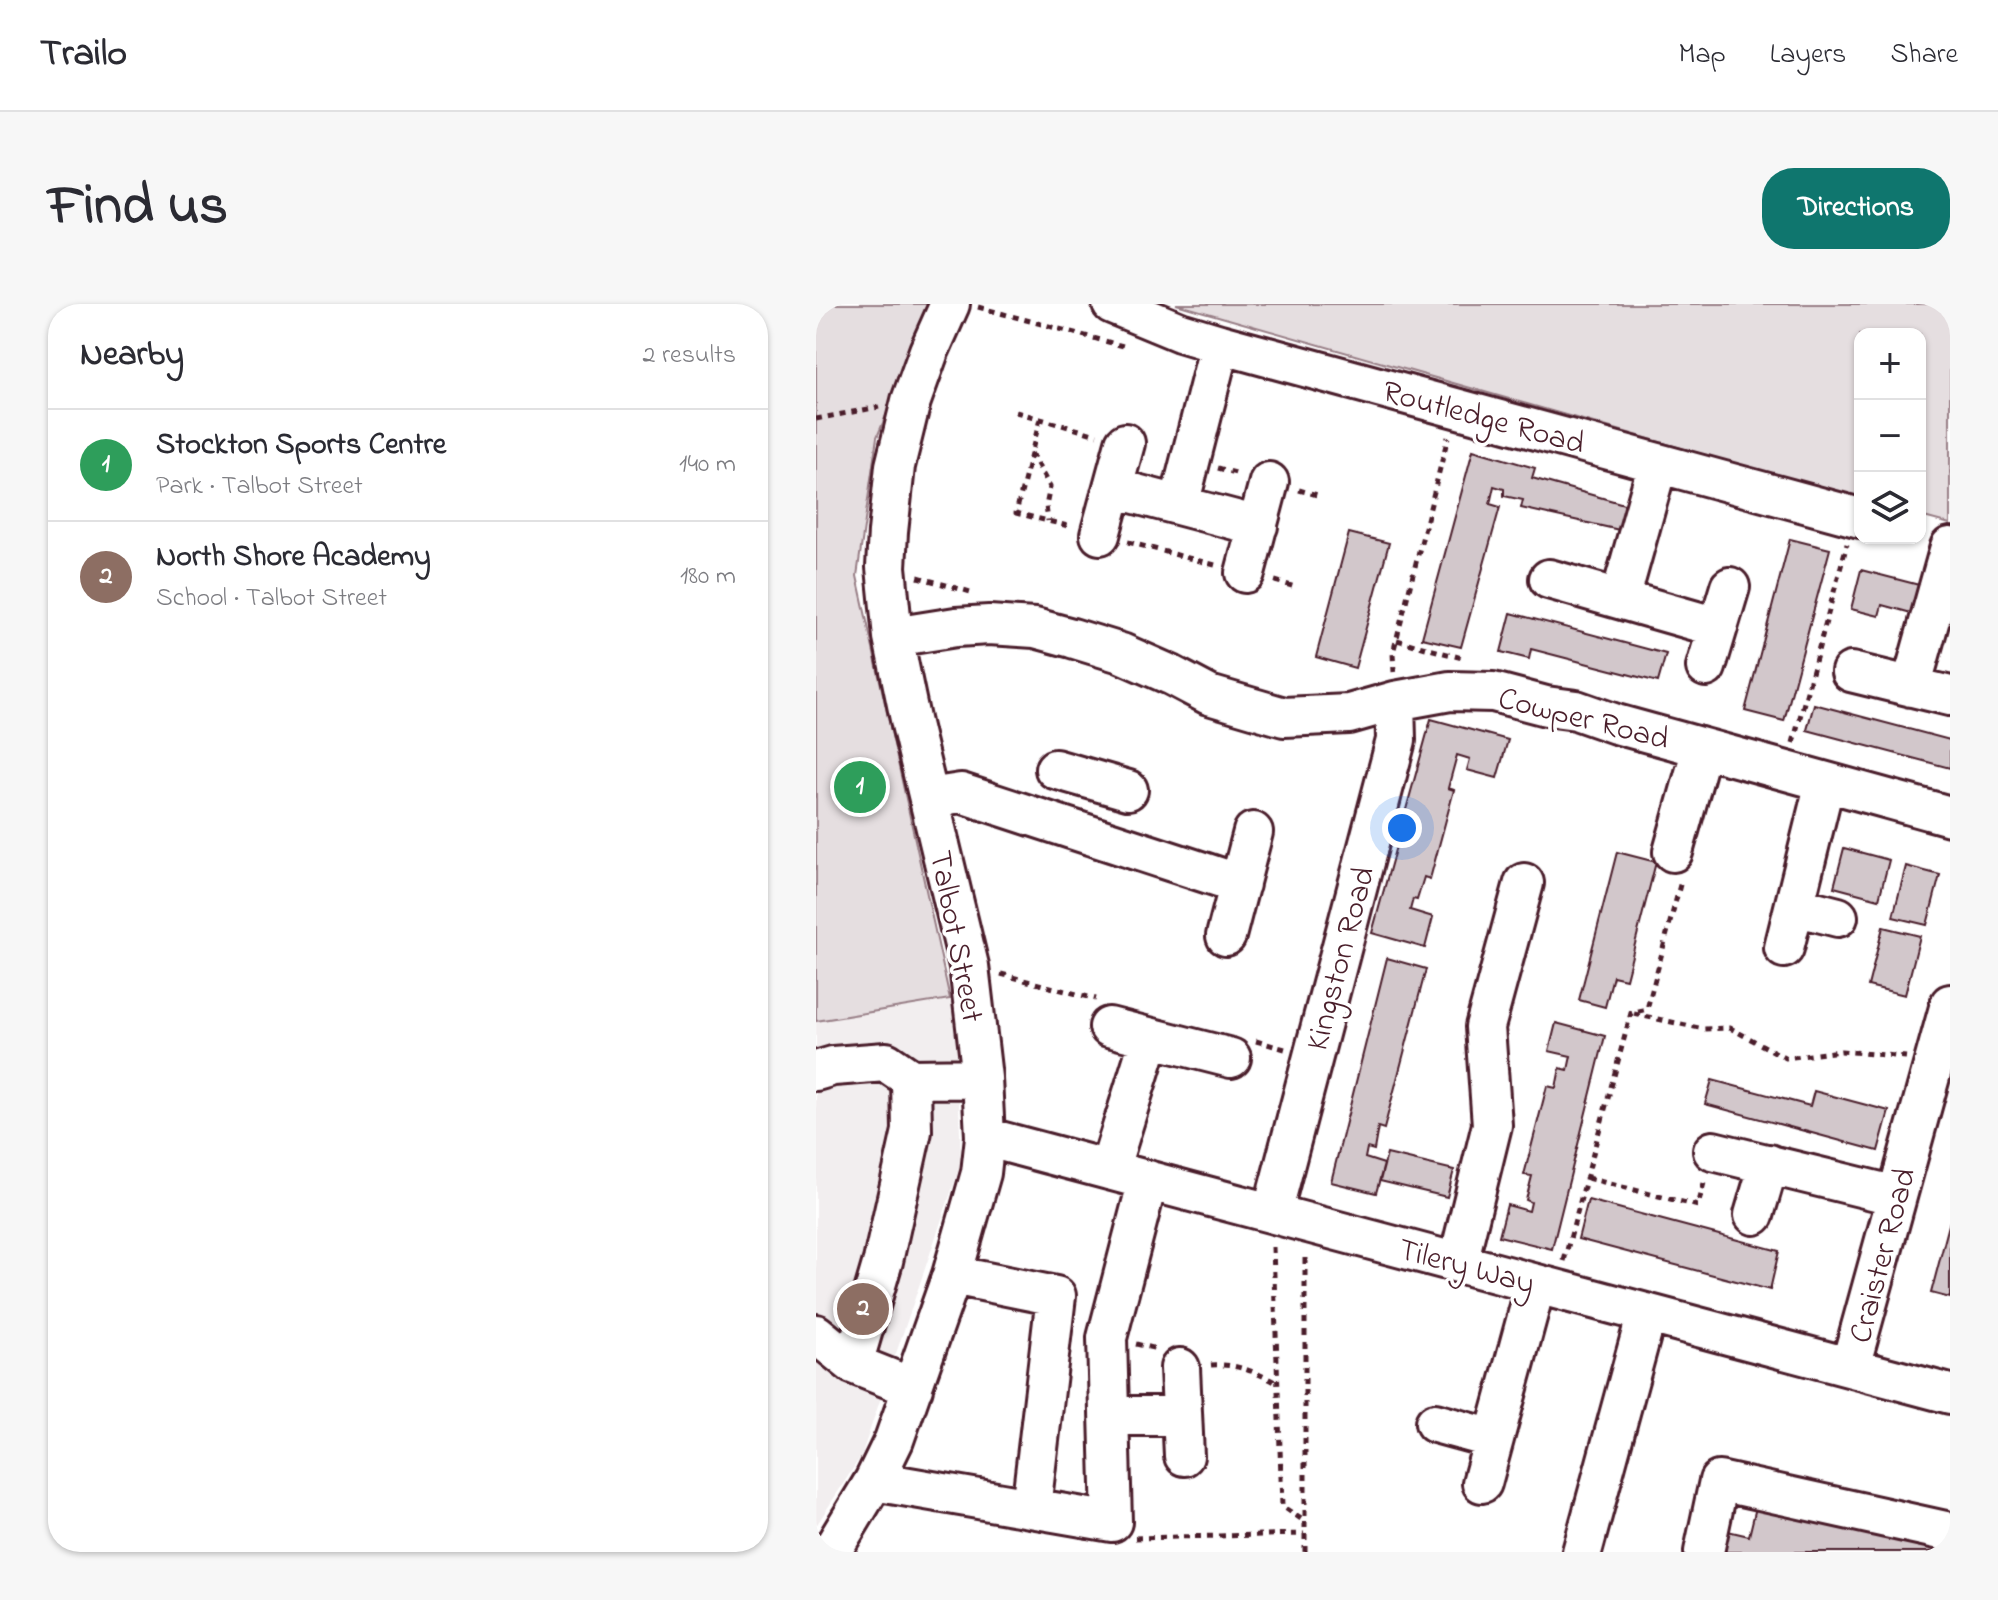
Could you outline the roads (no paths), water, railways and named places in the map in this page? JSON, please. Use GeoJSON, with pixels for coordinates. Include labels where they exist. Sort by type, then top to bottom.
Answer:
{"type":"FeatureCollection","features":[{"type":"Feature","properties":{"kind":"street","name":"Talbot Street"},"geometry":{"type":"LineString","coordinates":[[831,1552],[874,1481],[894,1440],[952,1275],[981,1173],[985,1137],[982,1078],[969,966],[893,637],[886,567],[895,466],[911,401],[950,304]]}},
{"type":"Feature","properties":{"kind":"street","name":"Routledge Road"},"geometry":{"type":"LineString","coordinates":[[1112,304],[1180,332],[1220,344],[1854,516]]}},
{"type":"Feature","properties":{"kind":"street"},"geometry":{"type":"LineString","coordinates":[[1179,505],[1220,344]]}},
{"type":"Feature","properties":{"kind":"street"},"geometry":{"type":"LineString","coordinates":[[1100,535],[1125,443]]}},
{"type":"Feature","properties":{"kind":"street"},"geometry":{"type":"LineString","coordinates":[[1620,599],[1658,463]]}},
{"type":"Feature","properties":{"kind":"street"},"geometry":{"type":"LineString","coordinates":[[1245,573],[1269,482]]}},
{"type":"Feature","properties":{"kind":"street"},"geometry":{"type":"LineString","coordinates":[[1113,488],[1258,526]]}},
{"type":"Feature","properties":{"kind":"street"},"geometry":{"type":"LineString","coordinates":[[1911,687],[1950,544],[1926,536]]}},
{"type":"Feature","properties":{"kind":"street"},"geometry":{"type":"LineString","coordinates":[[1549,579],[1717,627]]}},
{"type":"Feature","properties":{"kind":"street"},"geometry":{"type":"LineString","coordinates":[[1706,667],[1730,587]]}},
{"type":"Feature","properties":{"kind":"street","name":"Cowper Road"},"geometry":{"type":"LineString","coordinates":[[893,637],[956,627],[989,625],[1035,628],[1121,653],[1209,695],[1284,717],[1349,714],[1395,701],[1450,691],[1493,692],[1546,706],[1576,710],[1616,724],[1950,816]]}},
{"type":"Feature","properties":{"kind":"street"},"geometry":{"type":"LineString","coordinates":[[1851,672],[1950,696]]}},
{"type":"Feature","properties":{"kind":"street","name":"Kingston Road"},"geometry":{"type":"LineString","coordinates":[[1289,1218],[1396,740],[1395,701]]}},
{"type":"Feature","properties":{"kind":"street"},"geometry":{"type":"LineString","coordinates":[[1673,852],[1702,748]]}},
{"type":"Feature","properties":{"kind":"street"},"geometry":{"type":"LineString","coordinates":[[1073,829],[1072,775],[1128,790]]}},
{"type":"Feature","properties":{"kind":"street"},"geometry":{"type":"LineString","coordinates":[[1784,948],[1825,782]]}},
{"type":"Feature","properties":{"kind":"street"},"geometry":{"type":"LineString","coordinates":[[929,798],[961,793],[1240,884]]}},
{"type":"Feature","properties":{"kind":"street"},"geometry":{"type":"LineString","coordinates":[[1226,936],[1253,832]]}},
{"type":"Feature","properties":{"kind":"street"},"geometry":{"type":"LineString","coordinates":[[1458,1263],[1492,1125],[1485,1027],[1524,883]]}},
{"type":"Feature","properties":{"kind":"street"},"geometry":{"type":"LineString","coordinates":[[1795,906],[1838,917]]}},
{"type":"Feature","properties":{"kind":"street","name":"Craister Road"},"geometry":{"type":"LineString","coordinates":[[1850,1367],[1950,1004]]}},
{"type":"Feature","properties":{"kind":"street"},"geometry":{"type":"LineString","coordinates":[[1109,1027],[1231,1058]]}},
{"type":"Feature","properties":{"kind":"street"},"geometry":{"type":"LineString","coordinates":[[1109,1170],[1150,1038]]}},
{"type":"Feature","properties":{"kind":"street"},"geometry":{"type":"LineString","coordinates":[[816,1071],[833,1066],[886,1062],[911,1079],[982,1078]]}},
{"type":"Feature","properties":{"kind":"street"},"geometry":{"type":"LineString","coordinates":[[853,1364],[883,1261],[912,1131],[911,1079]]}},
{"type":"Feature","properties":{"kind":"street","name":"Tilery Way"},"geometry":{"type":"LineString","coordinates":[[985,1137],[1950,1394]]}},
{"type":"Feature","properties":{"kind":"street"},"geometry":{"type":"LineString","coordinates":[[1713,1151],[1897,1196]]}},
{"type":"Feature","properties":{"kind":"street"},"geometry":{"type":"LineString","coordinates":[[1754,1215],[1769,1164]]}},
{"type":"Feature","properties":{"kind":"street"},"geometry":{"type":"LineString","coordinates":[[874,1481],[1112,1522],[1107,1338],[1148,1180]]}},
{"type":"Feature","properties":{"kind":"street"},"geometry":{"type":"LineString","coordinates":[[952,1275],[1056,1296],[1031,1508]]}},
{"type":"Feature","properties":{"kind":"street"},"geometry":{"type":"LineString","coordinates":[[1482,1483],[1546,1286]]}},
{"type":"Feature","properties":{"kind":"street"},"geometry":{"type":"LineString","coordinates":[[1582,1552],[1647,1313]]}},
{"type":"Feature","properties":{"kind":"street"},"geometry":{"type":"LineString","coordinates":[[816,1334],[853,1364],[913,1388]]}},
{"type":"Feature","properties":{"kind":"street"},"geometry":{"type":"LineString","coordinates":[[1180,1368],[1184,1456]]}},
{"type":"Feature","properties":{"kind":"street"},"geometry":{"type":"LineString","coordinates":[[1110,1416],[1182,1416]]}},
{"type":"Feature","properties":{"kind":"street"},"geometry":{"type":"LineString","coordinates":[[1435,1423],[1494,1439]]}},
{"type":"Feature","properties":{"kind":"street"},"geometry":{"type":"LineString","coordinates":[[1704,1552],[1719,1481],[1950,1532]]}},
{"type":"Feature","properties":{"kind":"place","name":"Stockton Sports Centre"},"geometry":{"type":"Point","coordinates":[860,787]}},
{"type":"Feature","properties":{"kind":"place","name":"North Shore Academy"},"geometry":{"type":"Point","coordinates":[863,1309]}}]}
